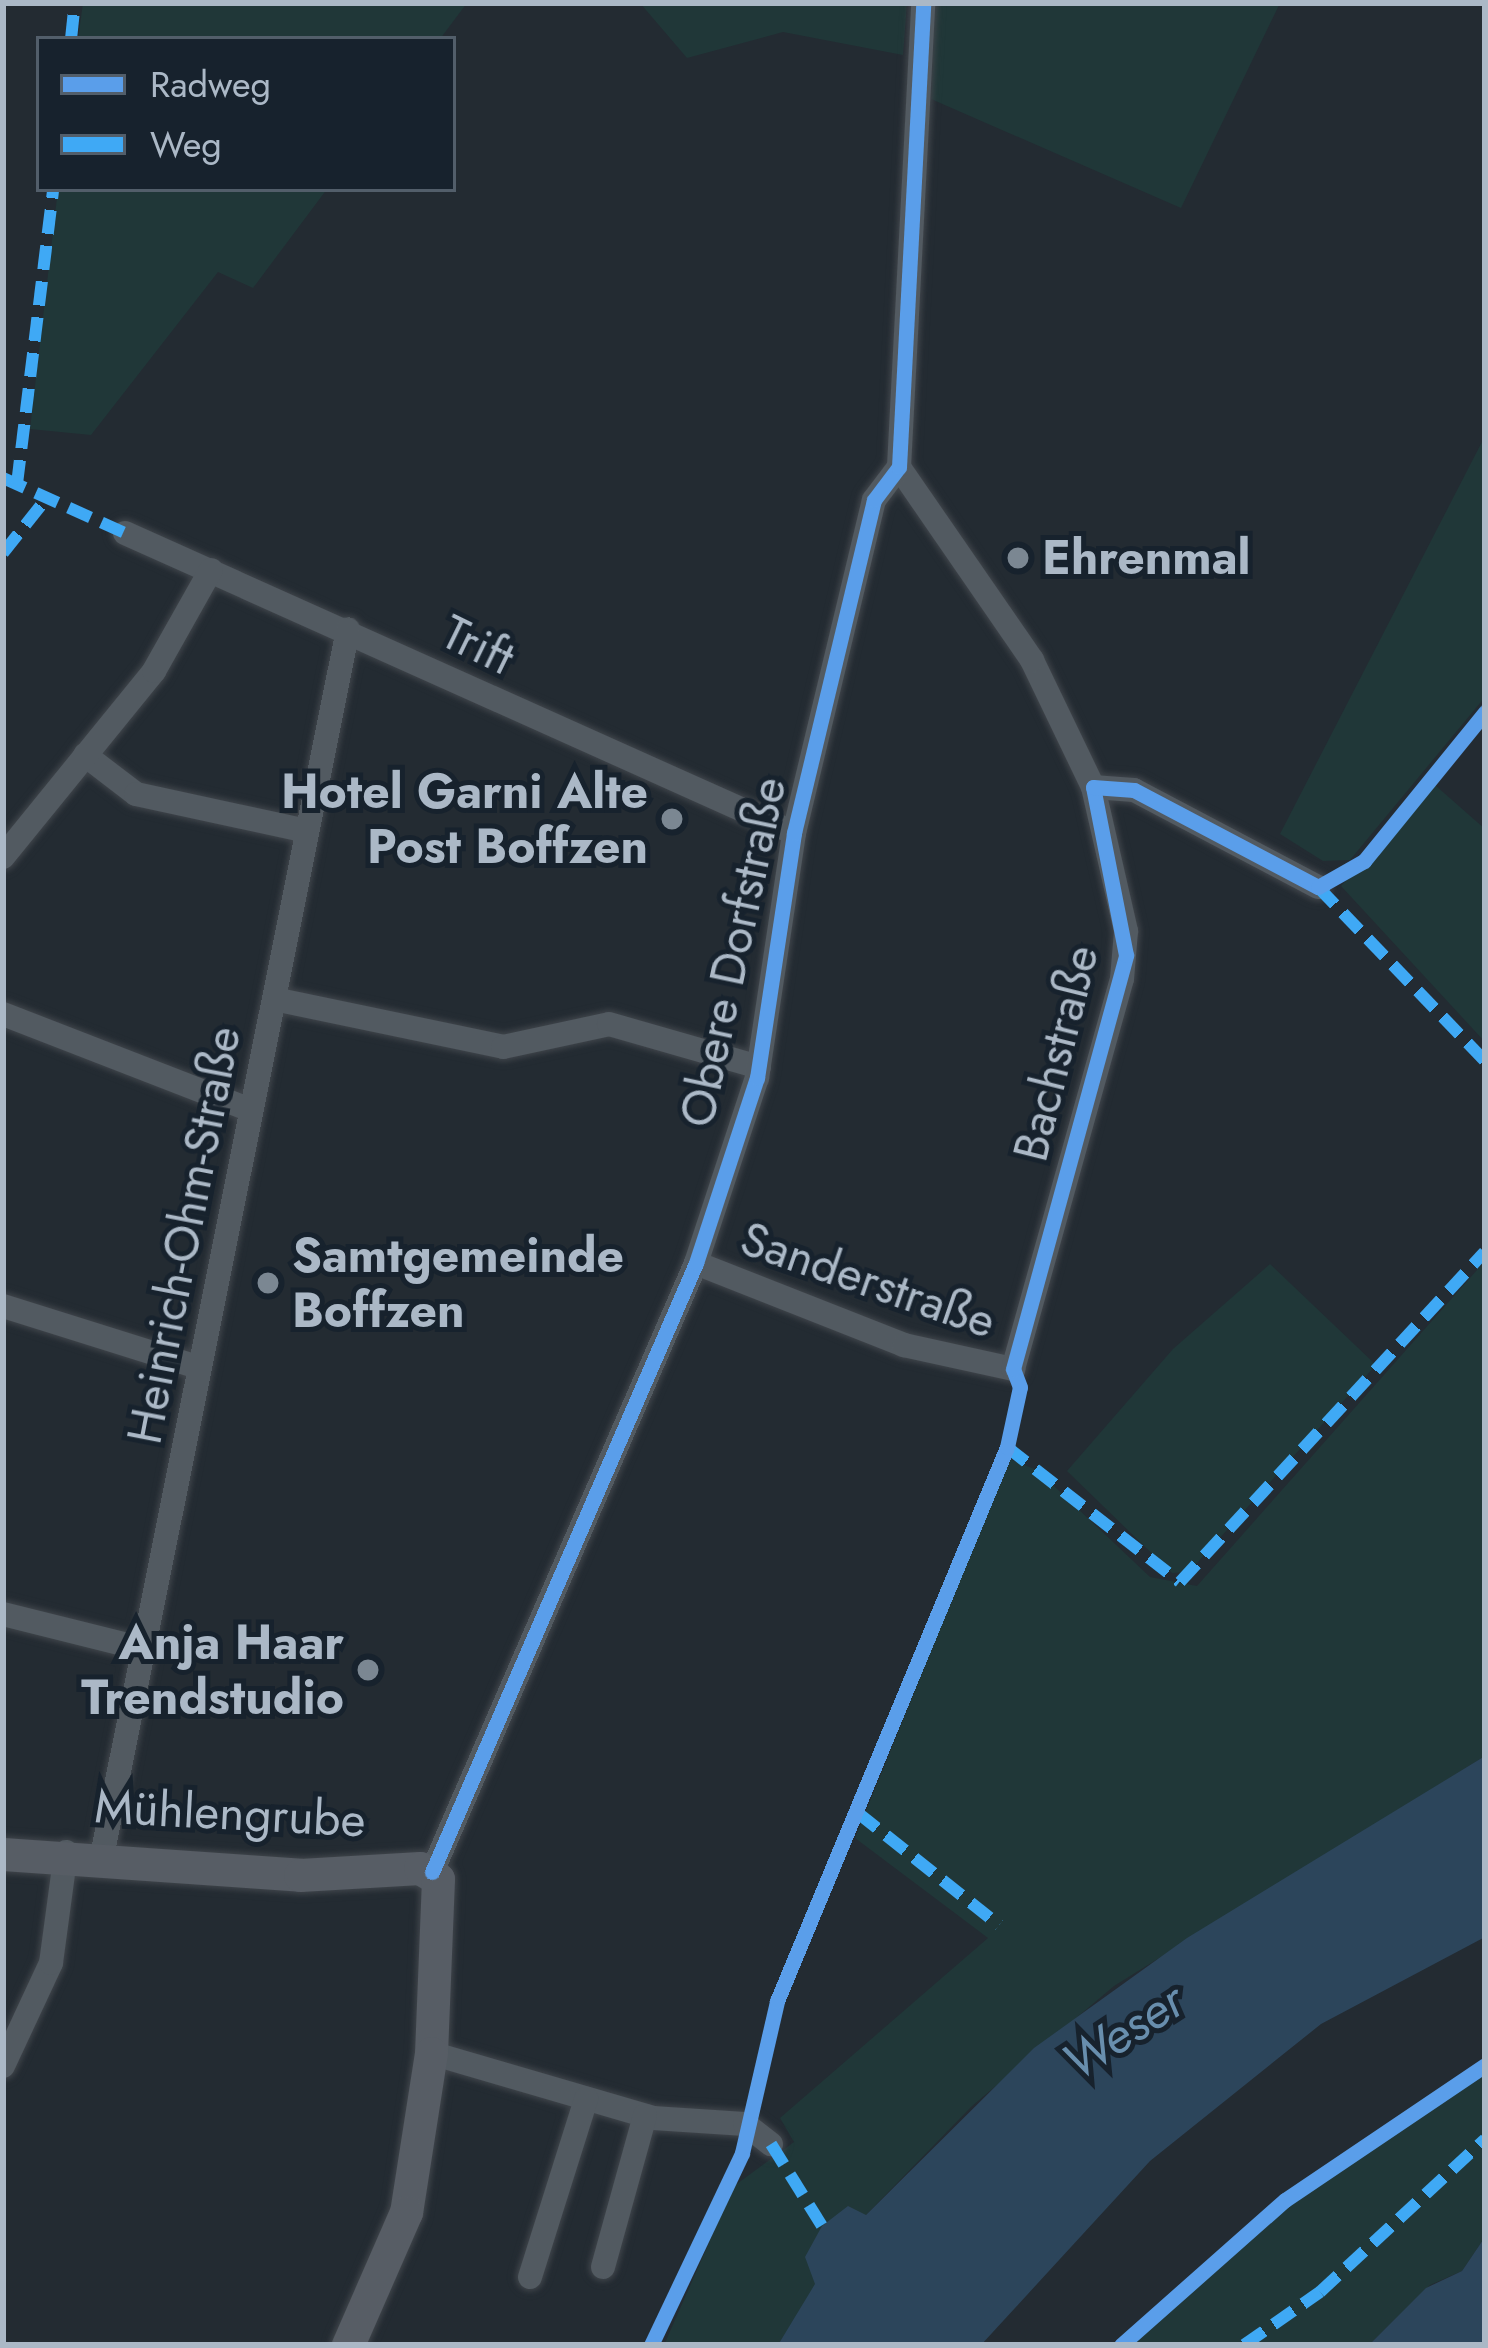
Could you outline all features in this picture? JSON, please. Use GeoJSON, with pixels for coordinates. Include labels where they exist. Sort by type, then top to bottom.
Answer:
{"type":"FeatureCollection","features":[{"type":"Feature","properties":{"kind":"street","name":"Obere Dorfstraße"},"geometry":{"type":"LineString","coordinates":[[437,1880],[696,1264],[759,1067],[794,832],[874,500],[899,467],[923,3]]}},
{"type":"Feature","properties":{"kind":"street","name":"Bachstraße"},"geometry":{"type":"LineString","coordinates":[[899,467],[1032,660],[1093,787],[1126,955],[1013,1369]]}},
{"type":"Feature","properties":{"kind":"street","name":"Trift"},"geometry":{"type":"LineString","coordinates":[[125,533],[794,832]]}},
{"type":"Feature","properties":{"kind":"street"},"geometry":{"type":"LineString","coordinates":[[3,857],[182,630],[211,570]]}},
{"type":"Feature","properties":{"kind":"street","name":"Heinrich-Ohm-Straße"},"geometry":{"type":"LineString","coordinates":[[102,1856],[348,629]]}},
{"type":"Feature","properties":{"kind":"street"},"geometry":{"type":"LineString","coordinates":[[86,755],[136,794],[308,832]]}},
{"type":"Feature","properties":{"kind":"street"},"geometry":{"type":"LineString","coordinates":[[1093,787],[1134,790],[1318,887]]}},
{"type":"Feature","properties":{"kind":"street"},"geometry":{"type":"LineString","coordinates":[[274,1000],[503,1047],[609,1024],[759,1067]]}},
{"type":"Feature","properties":{"kind":"street"},"geometry":{"type":"LineString","coordinates":[[3,1015],[250,1110]]}},
{"type":"Feature","properties":{"kind":"street","name":"Sanderstraße"},"geometry":{"type":"LineString","coordinates":[[696,1264],[904,1345],[1013,1369]]}},
{"type":"Feature","properties":{"kind":"street"},"geometry":{"type":"LineString","coordinates":[[3,1306],[198,1367]]}},
{"type":"Feature","properties":{"kind":"street"},"geometry":{"type":"LineString","coordinates":[[3,1614],[143,1649]]}},
{"type":"Feature","properties":{"kind":"street"},"geometry":{"type":"LineString","coordinates":[[3,2066],[51,1963],[65,1852]]}},
{"type":"Feature","properties":{"kind":"street","name":"Mühlengrube"},"geometry":{"type":"LineString","coordinates":[[3,1854],[65,1852],[300,1875],[437,1880]]}},
{"type":"Feature","properties":{"kind":"street"},"geometry":{"type":"LineString","coordinates":[[348,2345],[406,2212],[431,2053],[437,1880]]}},
{"type":"Feature","properties":{"kind":"street"},"geometry":{"type":"LineString","coordinates":[[431,2053],[645,2116],[746,2124],[772,2144]]}},
{"type":"Feature","properties":{"kind":"street"},"geometry":{"type":"LineString","coordinates":[[530,2277],[586,2099]]}},
{"type":"Feature","properties":{"kind":"street"},"geometry":{"type":"LineString","coordinates":[[603,2267],[645,2116]]}},
{"type":"Feature","properties":{"kind":"green space"},"geometry":{"type":"Polygon","coordinates":[[[83,3],[467,3],[442,36],[78,36],[83,3]]]}},
{"type":"Feature","properties":{"kind":"green space"},"geometry":{"type":"Polygon","coordinates":[[[640,3],[907,3],[903,55],[783,32],[687,58],[640,3]]]}},
{"type":"Feature","properties":{"kind":"green space"},"geometry":{"type":"Polygon","coordinates":[[[935,3],[1280,3],[1181,208],[931,99],[935,3]]]}},
{"type":"Feature","properties":{"kind":"green space"},"geometry":{"type":"Polygon","coordinates":[[[58,192],[325,192],[253,288],[218,272],[91,435],[30,429],[58,192]]]}},
{"type":"Feature","properties":{"kind":"green space"},"geometry":{"type":"Polygon","coordinates":[[[1485,436],[1485,697],[1350,860],[1323,861],[1280,834],[1485,436]]]}},
{"type":"Feature","properties":{"kind":"green space"},"geometry":{"type":"Polygon","coordinates":[[[1435,785],[1485,829],[1485,1042],[1341,886],[1435,785]]]}},
{"type":"Feature","properties":{"kind":"green space"},"geometry":{"type":"Polygon","coordinates":[[[1485,1261],[1485,1756],[1114,1986],[972,2106],[866,2215],[778,2345],[664,2345],[734,2186],[794,2142],[780,2118],[988,1938],[855,1838],[1009,1459],[1037,1470],[1150,1577],[1197,1586],[1485,1261]]]}},
{"type":"Feature","properties":{"kind":"green space"},"geometry":{"type":"Polygon","coordinates":[[[1270,1264],[1376,1365],[1189,1572],[1172,1573],[1067,1471],[1173,1349],[1270,1264]]]}},
{"type":"Feature","properties":{"kind":"green space"},"geometry":{"type":"Polygon","coordinates":[[[1485,2071],[1485,2237],[1462,2271],[1430,2285],[1369,2345],[1131,2345],[1299,2198],[1485,2071]]]}},
{"type":"Feature","properties":{"kind":"water","name":"Weser"},"geometry":{"type":"Polygon","coordinates":[[[1485,1756],[1485,1937],[1321,2024],[1150,2161],[981,2345],[778,2345],[815,2284],[805,2257],[822,2226],[848,2206],[866,2215],[1034,2048],[1187,1938],[1485,1756]]]}},
{"type":"Feature","properties":{"kind":"water"},"geometry":{"type":"Polygon","coordinates":[[[1485,2237],[1485,2345],[1369,2345],[1426,2288],[1462,2271],[1485,2237]]]}},
{"type":"Feature","properties":{"kind":"marked path"},"geometry":{"type":"LineString","coordinates":[[71,36],[75,3]]}},
{"type":"Feature","properties":{"kind":"marked path"},"geometry":{"type":"LineString","coordinates":[[17,484],[53,192]]}},
{"type":"Feature","properties":{"kind":"marked path"},"geometry":{"type":"LineString","coordinates":[[3,478],[125,533]]}},
{"type":"Feature","properties":{"kind":"marked path"},"geometry":{"type":"LineString","coordinates":[[3,553],[46,499]]}},
{"type":"Feature","properties":{"kind":"marked path"},"geometry":{"type":"LineString","coordinates":[[1329,884],[1318,887],[1485,1061]]}},
{"type":"Feature","properties":{"kind":"marked path"},"geometry":{"type":"LineString","coordinates":[[1007,1447],[1180,1582],[1485,1252]]}},
{"type":"Feature","properties":{"kind":"marked path"},"geometry":{"type":"LineString","coordinates":[[858,1813],[999,1925]]}},
{"type":"Feature","properties":{"kind":"marked path"},"geometry":{"type":"LineString","coordinates":[[1244,2345],[1320,2292],[1485,2139]]}},
{"type":"Feature","properties":{"kind":"marked path"},"geometry":{"type":"LineString","coordinates":[[771,2144],[822,2226]]}},
{"type":"Feature","properties":{"kind":"cycle path"},"geometry":{"type":"LineString","coordinates":[[432,1872],[696,1263],[757,1078],[794,833],[874,500],[899,467],[923,3]]}},
{"type":"Feature","properties":{"kind":"cycle path"},"geometry":{"type":"LineString","coordinates":[[651,2345],[742,2153],[777,2001],[1007,1447],[1020,1387],[1013,1369],[1126,955],[1093,787],[1134,790],[1318,887],[1364,861],[1485,712]]}},
{"type":"Feature","properties":{"kind":"cycle path"},"geometry":{"type":"LineString","coordinates":[[1121,2345],[1285,2200],[1485,2065]]}},
{"type":"Feature","properties":{"kind":"place","name":"Ehrenmal"},"geometry":{"type":"Point","coordinates":[1018,558]}},
{"type":"Feature","properties":{"kind":"place","name":"Hotel Garni Alte Post Boffzen"},"geometry":{"type":"Point","coordinates":[672,819]}},
{"type":"Feature","properties":{"kind":"place","name":"Samtgemeinde Boffzen"},"geometry":{"type":"Point","coordinates":[268,1283]}},
{"type":"Feature","properties":{"kind":"place","name":"Anja Haar Trendstudio"},"geometry":{"type":"Point","coordinates":[368,1670]}}]}
